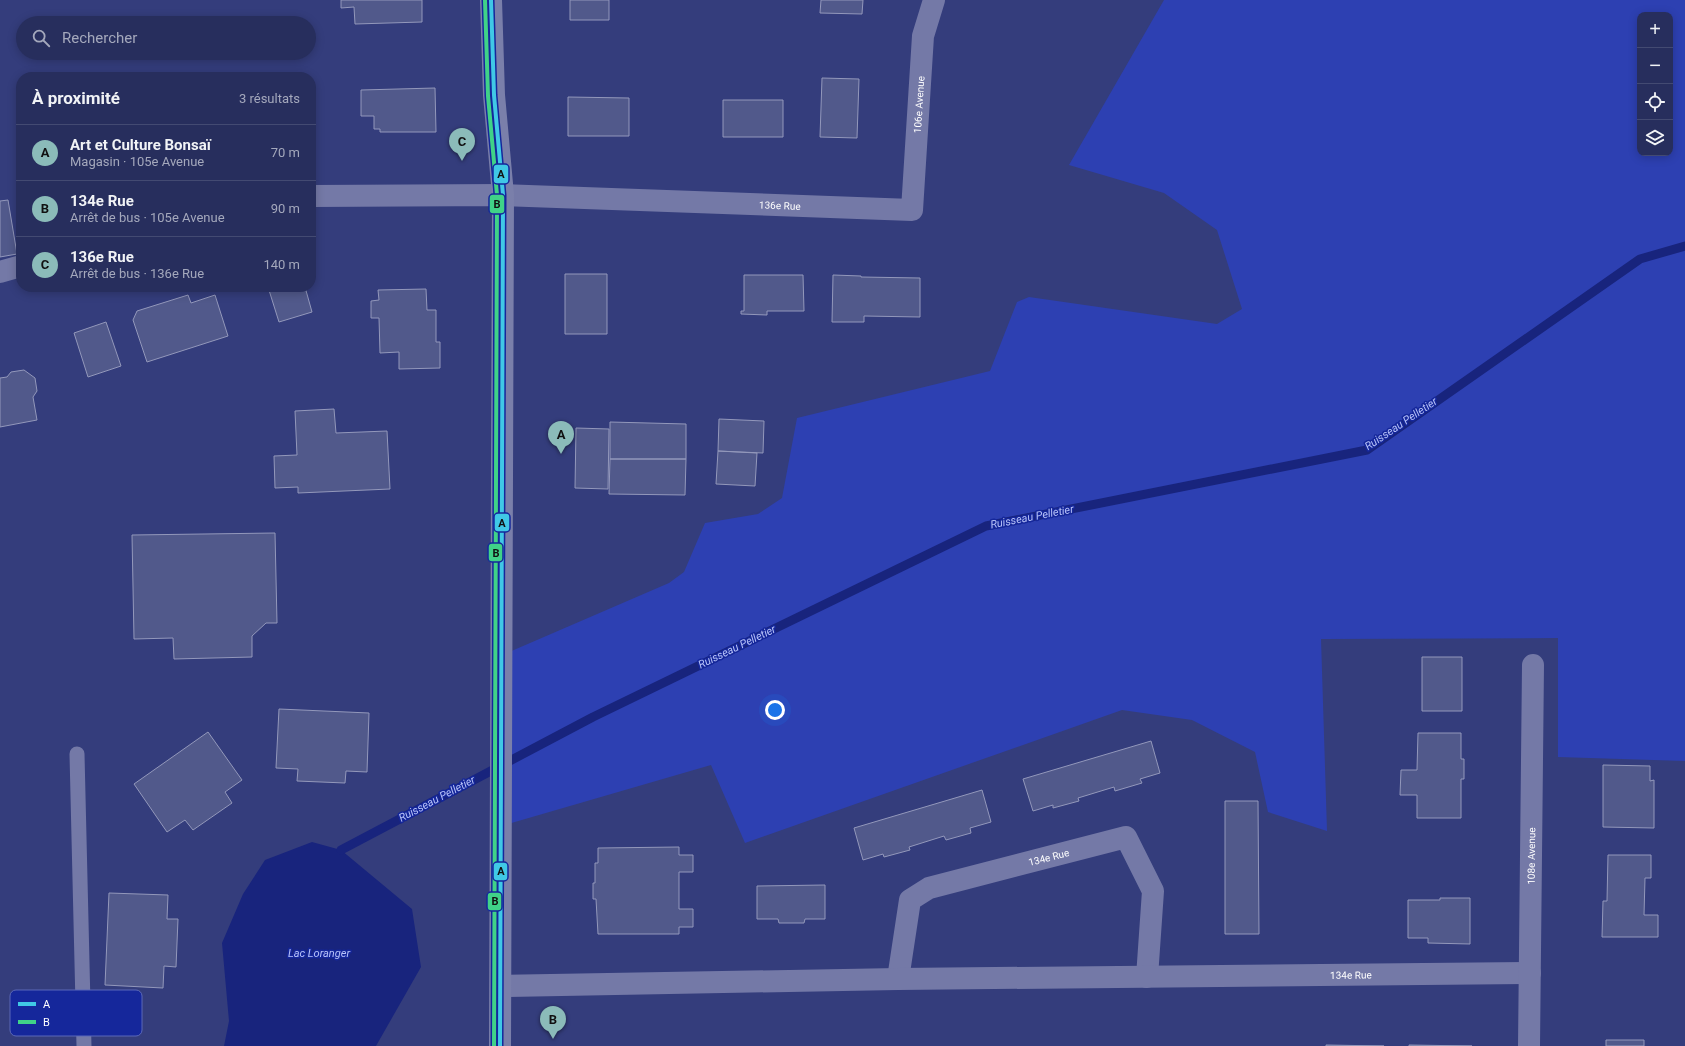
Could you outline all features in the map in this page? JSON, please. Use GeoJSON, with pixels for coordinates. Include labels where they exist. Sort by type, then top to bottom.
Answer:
{"type":"FeatureCollection","features":[{"type":"Feature","properties":{"kind":"street"},"geometry":{"type":"LineString","coordinates":[[491,0],[494,95],[503,195],[500,1046]]}},
{"type":"Feature","properties":{"kind":"street","name":"106e Avenue"},"geometry":{"type":"LineString","coordinates":[[912,210],[923,36],[934,0]]}},
{"type":"Feature","properties":{"kind":"street","name":"136e Rue"},"geometry":{"type":"LineString","coordinates":[[316,196],[503,195],[912,210]]}},
{"type":"Feature","properties":{"kind":"street"},"geometry":{"type":"LineString","coordinates":[[0,272],[16,267]]}},
{"type":"Feature","properties":{"kind":"street","name":"108e Avenue"},"geometry":{"type":"LineString","coordinates":[[1529,1046],[1534,665]]}},
{"type":"Feature","properties":{"kind":"street","name":"134e Rue"},"geometry":{"type":"LineString","coordinates":[[898,979],[910,900],[929,888],[1126,837],[1153,891],[1147,976]]}},
{"type":"Feature","properties":{"kind":"street","name":"134e Rue"},"geometry":{"type":"LineString","coordinates":[[501,986],[898,979],[1530,973]]}},
{"type":"Feature","properties":{"kind":"lane"},"geometry":{"type":"LineString","coordinates":[[77,754],[83,990]]}},
{"type":"Feature","properties":{"kind":"lane"},"geometry":{"type":"LineString","coordinates":[[84,1036],[84,1046]]}},
{"type":"Feature","properties":{"kind":"shaded area"},"geometry":{"type":"Polygon","coordinates":[[[1164,0],[1685,0],[1685,761],[1558,757],[1558,638],[1321,639],[1327,831],[1268,812],[1255,752],[1192,720],[1122,710],[745,843],[711,765],[501,826],[502,655],[669,583],[684,572],[705,523],[758,514],[782,498],[797,418],[990,371],[1017,302],[1029,297],[1217,324],[1242,309],[1217,230],[1164,193],[1069,165],[1164,0]]]}},
{"type":"Feature","properties":{"kind":"water","name":"Lac Loranger"},"geometry":{"type":"Polygon","coordinates":[[[312,842],[341,850],[412,909],[421,967],[376,1046],[224,1046],[229,1021],[222,943],[243,894],[265,860],[312,842]]]}},
{"type":"Feature","properties":{"kind":"building"},"geometry":{"type":"Polygon","coordinates":[[[341,0],[422,0],[422,22],[355,24],[354,7],[341,8],[341,0]]]}},
{"type":"Feature","properties":{"kind":"building"},"geometry":{"type":"Polygon","coordinates":[[[570,0],[609,0],[609,20],[570,20],[570,0]]]}},
{"type":"Feature","properties":{"kind":"building"},"geometry":{"type":"Polygon","coordinates":[[[821,0],[863,0],[862,14],[820,13],[821,0]]]}},
{"type":"Feature","properties":{"kind":"building"},"geometry":{"type":"Polygon","coordinates":[[[822,78],[859,79],[857,138],[820,137],[822,78]]]}},
{"type":"Feature","properties":{"kind":"building"},"geometry":{"type":"Polygon","coordinates":[[[435,88],[436,132],[380,132],[380,129],[374,129],[374,116],[361,116],[361,90],[435,88]]]}},
{"type":"Feature","properties":{"kind":"building"},"geometry":{"type":"Polygon","coordinates":[[[568,97],[629,98],[629,136],[568,136],[568,97]]]}},
{"type":"Feature","properties":{"kind":"building"},"geometry":{"type":"Polygon","coordinates":[[[723,100],[783,100],[783,137],[723,137],[723,100]]]}},
{"type":"Feature","properties":{"kind":"building"},"geometry":{"type":"Polygon","coordinates":[[[8,200],[16,254],[0,257],[0,201],[8,200]]]}},
{"type":"Feature","properties":{"kind":"building"},"geometry":{"type":"Polygon","coordinates":[[[565,274],[607,274],[607,334],[565,334],[565,274]]]}},
{"type":"Feature","properties":{"kind":"building"},"geometry":{"type":"Polygon","coordinates":[[[744,275],[803,275],[804,311],[767,311],[767,315],[741,314],[741,311],[744,311],[744,275]]]}},
{"type":"Feature","properties":{"kind":"building"},"geometry":{"type":"Polygon","coordinates":[[[833,275],[920,278],[920,317],[864,316],[864,322],[832,322],[833,275]]]}},
{"type":"Feature","properties":{"kind":"building"},"geometry":{"type":"Polygon","coordinates":[[[426,289],[427,310],[436,310],[436,342],[440,342],[440,368],[399,369],[399,352],[380,353],[379,318],[371,318],[371,301],[379,300],[378,290],[426,289]]]}},
{"type":"Feature","properties":{"kind":"building"},"geometry":{"type":"Polygon","coordinates":[[[270,292],[306,292],[312,312],[279,322],[270,292]]]}},
{"type":"Feature","properties":{"kind":"building"},"geometry":{"type":"Polygon","coordinates":[[[188,295],[191,303],[215,295],[228,336],[147,362],[133,320],[137,311],[188,295]]]}},
{"type":"Feature","properties":{"kind":"building"},"geometry":{"type":"Polygon","coordinates":[[[106,322],[121,366],[88,377],[74,333],[106,322]]]}},
{"type":"Feature","properties":{"kind":"building"},"geometry":{"type":"Polygon","coordinates":[[[24,370],[35,378],[37,391],[33,397],[37,420],[0,427],[0,378],[7,377],[11,372],[24,370]]]}},
{"type":"Feature","properties":{"kind":"building"},"geometry":{"type":"Polygon","coordinates":[[[334,409],[336,433],[387,431],[390,489],[298,493],[298,487],[275,488],[274,456],[297,455],[295,411],[334,409]]]}},
{"type":"Feature","properties":{"kind":"building"},"geometry":{"type":"Polygon","coordinates":[[[719,419],[764,421],[763,453],[718,451],[719,419]]]}},
{"type":"Feature","properties":{"kind":"building"},"geometry":{"type":"Polygon","coordinates":[[[610,422],[686,424],[686,459],[610,459],[610,422]]]}},
{"type":"Feature","properties":{"kind":"building"},"geometry":{"type":"Polygon","coordinates":[[[576,428],[609,429],[608,489],[575,488],[576,428]]]}},
{"type":"Feature","properties":{"kind":"building"},"geometry":{"type":"Polygon","coordinates":[[[718,451],[757,453],[755,486],[716,484],[718,451]]]}},
{"type":"Feature","properties":{"kind":"building"},"geometry":{"type":"Polygon","coordinates":[[[610,459],[686,459],[685,495],[609,494],[610,459]]]}},
{"type":"Feature","properties":{"kind":"building"},"geometry":{"type":"Polygon","coordinates":[[[275,533],[277,623],[266,623],[252,636],[252,657],[174,659],[173,638],[134,639],[132,535],[275,533]]]}},
{"type":"Feature","properties":{"kind":"building"},"geometry":{"type":"Polygon","coordinates":[[[1422,657],[1462,657],[1462,711],[1422,711],[1422,657]]]}},
{"type":"Feature","properties":{"kind":"building"},"geometry":{"type":"Polygon","coordinates":[[[279,709],[369,713],[367,772],[346,771],[345,783],[297,781],[298,769],[276,768],[279,709]]]}},
{"type":"Feature","properties":{"kind":"building"},"geometry":{"type":"Polygon","coordinates":[[[208,732],[242,780],[225,792],[232,803],[193,830],[185,820],[167,832],[134,784],[208,732]]]}},
{"type":"Feature","properties":{"kind":"building"},"geometry":{"type":"Polygon","coordinates":[[[1418,733],[1461,733],[1461,759],[1464,759],[1464,779],[1461,779],[1461,818],[1417,818],[1417,795],[1400,795],[1401,770],[1417,770],[1418,733]]]}},
{"type":"Feature","properties":{"kind":"building"},"geometry":{"type":"Polygon","coordinates":[[[1151,741],[1160,773],[1140,779],[1142,783],[1115,791],[1114,787],[1078,798],[1079,801],[1053,808],[1053,805],[1033,811],[1023,779],[1151,741]]]}},
{"type":"Feature","properties":{"kind":"building"},"geometry":{"type":"Polygon","coordinates":[[[1603,765],[1650,766],[1650,781],[1654,780],[1654,828],[1603,827],[1603,765]]]}},
{"type":"Feature","properties":{"kind":"building"},"geometry":{"type":"Polygon","coordinates":[[[982,790],[991,822],[970,828],[971,833],[946,840],[944,836],[909,847],[910,850],[884,857],[883,854],[863,860],[854,828],[982,790]]]}},
{"type":"Feature","properties":{"kind":"building"},"geometry":{"type":"Polygon","coordinates":[[[1225,801],[1258,801],[1259,934],[1225,934],[1225,801]]]}},
{"type":"Feature","properties":{"kind":"building"},"geometry":{"type":"Polygon","coordinates":[[[679,847],[679,855],[693,855],[693,872],[679,872],[679,909],[693,909],[693,927],[679,927],[679,934],[598,934],[596,899],[593,899],[593,883],[595,883],[595,863],[598,863],[598,848],[679,847]]]}},
{"type":"Feature","properties":{"kind":"building"},"geometry":{"type":"Polygon","coordinates":[[[1608,855],[1651,855],[1651,878],[1645,878],[1644,915],[1658,915],[1658,937],[1602,937],[1603,901],[1607,901],[1608,855]]]}},
{"type":"Feature","properties":{"kind":"building"},"geometry":{"type":"Polygon","coordinates":[[[825,885],[825,919],[805,919],[804,923],[779,923],[778,919],[757,919],[757,886],[825,885]]]}},
{"type":"Feature","properties":{"kind":"building"},"geometry":{"type":"Polygon","coordinates":[[[109,893],[168,895],[167,919],[178,919],[176,967],[164,966],[163,988],[105,985],[109,893]]]}},
{"type":"Feature","properties":{"kind":"building"},"geometry":{"type":"Polygon","coordinates":[[[1440,898],[1470,898],[1470,944],[1428,943],[1428,938],[1408,938],[1408,900],[1440,900],[1440,898]]]}},
{"type":"Feature","properties":{"kind":"building"},"geometry":{"type":"Polygon","coordinates":[[[1606,1040],[1644,1040],[1644,1046],[1606,1046],[1606,1040]]]}},
{"type":"Feature","properties":{"kind":"building"},"geometry":{"type":"Polygon","coordinates":[[[1326,1045],[1384,1046],[1326,1046],[1326,1045]]]}},
{"type":"Feature","properties":{"kind":"building"},"geometry":{"type":"Polygon","coordinates":[[[1409,1045],[1472,1046],[1409,1046],[1409,1045]]]}},
{"type":"Feature","properties":{"kind":"waterway","name":"Ruisseau Pelletier"},"geometry":{"type":"LineString","coordinates":[[341,850],[593,717],[986,526],[1367,450],[1640,259],[1685,246]]}},
{"type":"Feature","properties":{"kind":"transit line","name":"B"},"geometry":{"type":"LineString","coordinates":[[485,0],[488,96],[497,195],[494,1046]]}},
{"type":"Feature","properties":{"kind":"transit line","name":"A"},"geometry":{"type":"LineString","coordinates":[[491,0],[494,95],[503,195],[500,1046]]}},
{"type":"Feature","properties":{"kind":"place","name":"136e Rue"},"geometry":{"type":"Point","coordinates":[462,161]}},
{"type":"Feature","properties":{"kind":"place","name":"Art et Culture Bonsaï"},"geometry":{"type":"Point","coordinates":[561,454]}},
{"type":"Feature","properties":{"kind":"place","name":"134e Rue"},"geometry":{"type":"Point","coordinates":[553,1039]}}]}
